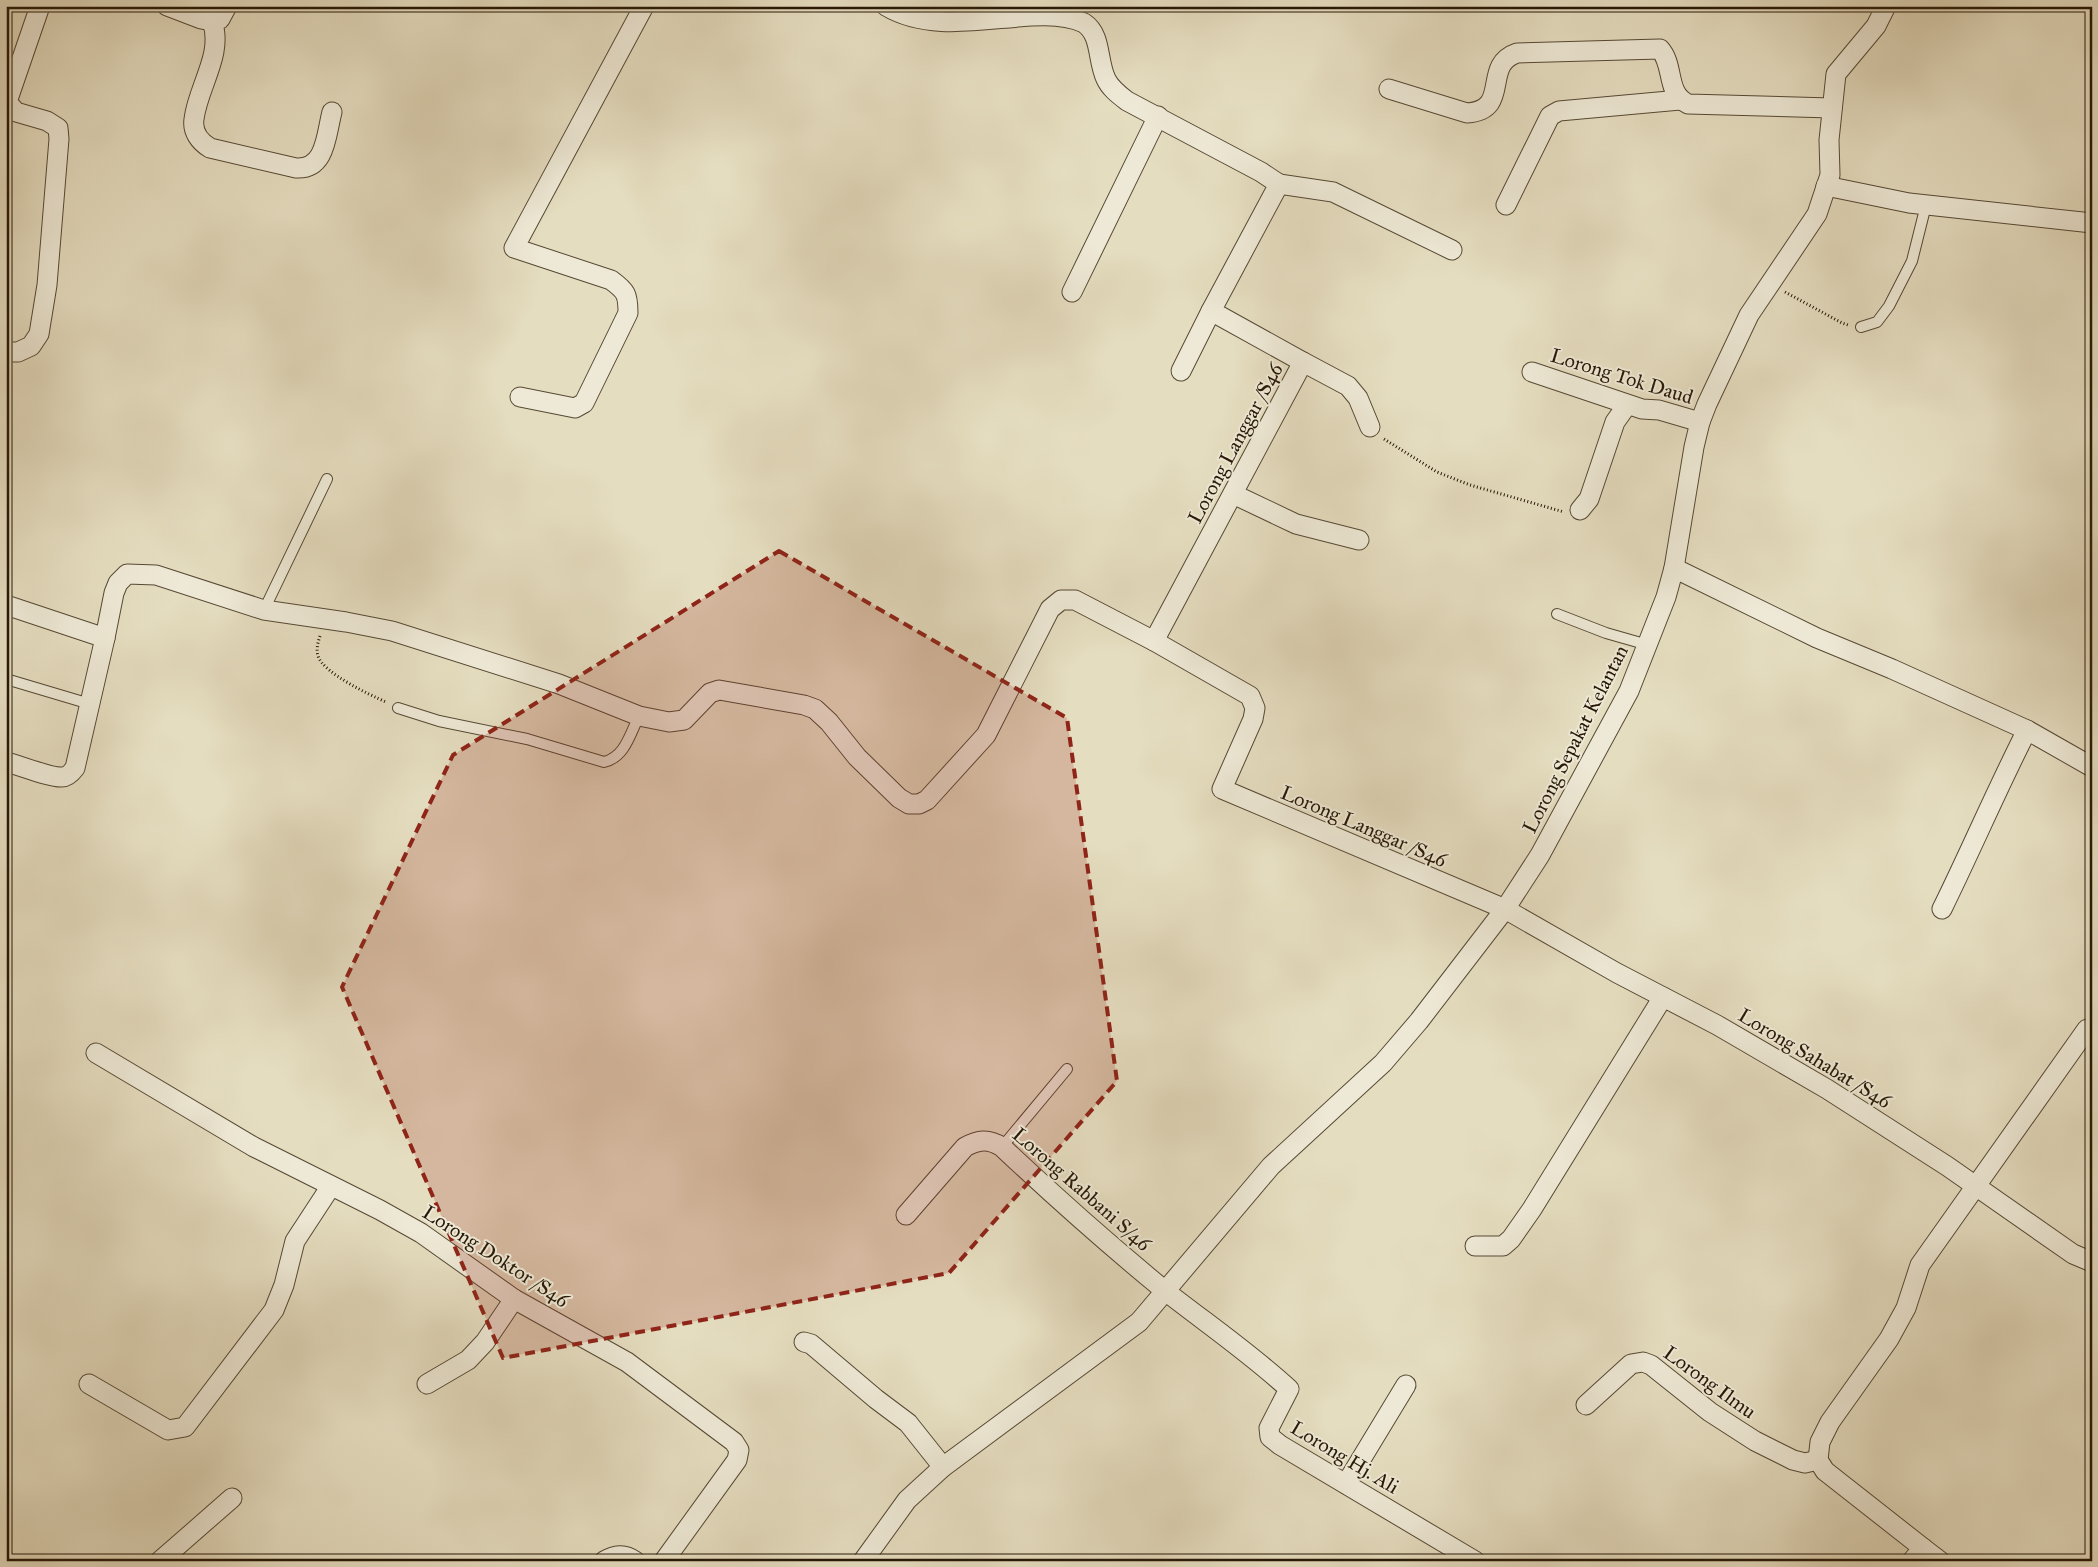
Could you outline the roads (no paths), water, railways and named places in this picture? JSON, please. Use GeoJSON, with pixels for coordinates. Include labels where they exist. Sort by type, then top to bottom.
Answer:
{"type":"FeatureCollection","features":[{"type":"Feature","properties":{"kind":"street"},"geometry":{"type":"LineString","coordinates":[[6,352],[18,352],[31,346],[38,334],[47,284],[59,139],[58,128],[47,121],[16,112],[7,102],[40,6]]}},
{"type":"Feature","properties":{"kind":"street"},"geometry":{"type":"LineString","coordinates":[[167,6],[212,21],[220,19],[227,6]]}},
{"type":"Feature","properties":{"kind":"street"},"geometry":{"type":"LineString","coordinates":[[520,397],[575,408],[584,403],[628,313],[628,301],[624,289],[611,280],[514,248],[644,6]]}},
{"type":"Feature","properties":{"kind":"street"},"geometry":{"type":"LineString","coordinates":[[886,6],[896,12],[918,18],[946,20],[1028,11],[1062,12],[1085,23],[1094,34],[1105,78],[1112,90],[1126,101],[1158,116],[1279,184],[1333,192],[1452,250]]}},
{"type":"Feature","properties":{"kind":"street","name":"Lorong Sepakat Kelantan"},"geometry":{"type":"LineString","coordinates":[[863,1561],[907,1500],[943,1467],[1139,1322],[1271,1166],[1383,1063],[1420,1021],[1505,909],[1540,855],[1630,691],[1666,597],[1674,568],[1691,460],[1700,422],[1749,315],[1817,214],[1830,175],[1829,140],[1836,74],[1876,26],[1886,6]]}},
{"type":"Feature","properties":{"kind":"street"},"geometry":{"type":"LineString","coordinates":[[212,21],[216,38],[215,46],[194,119],[196,132],[204,144],[210,148],[296,168],[308,167],[320,158],[332,112]]}},
{"type":"Feature","properties":{"kind":"street"},"geometry":{"type":"LineString","coordinates":[[1389,89],[1467,114],[1480,112],[1490,104],[1500,66],[1508,56],[1517,53],[1660,49],[1666,56],[1674,90],[1680,100]]}},
{"type":"Feature","properties":{"kind":"street"},"geometry":{"type":"LineString","coordinates":[[1506,205],[1550,116],[1560,110],[1680,100],[1688,104],[1832,108]]}},
{"type":"Feature","properties":{"kind":"street"},"geometry":{"type":"LineString","coordinates":[[1072,292],[1158,116]]}},
{"type":"Feature","properties":{"kind":"street"},"geometry":{"type":"LineString","coordinates":[[1181,371],[1279,184]]}},
{"type":"Feature","properties":{"kind":"street"},"geometry":{"type":"LineString","coordinates":[[1826,186],[1926,205],[2092,223]]}},
{"type":"Feature","properties":{"kind":"street","name":"Lorong Langgar /S46"},"geometry":{"type":"LineString","coordinates":[[1212,311],[1304,362],[1154,641],[1250,696],[1255,708],[1253,719],[1222,790],[1505,909]]}},
{"type":"Feature","properties":{"kind":"street"},"geometry":{"type":"LineString","coordinates":[[1304,362],[1348,386],[1358,398],[1370,427]]}},
{"type":"Feature","properties":{"kind":"street","name":"Lorong Tok Daud"},"geometry":{"type":"LineString","coordinates":[[1532,372],[1642,409],[1659,410],[1700,422]]}},
{"type":"Feature","properties":{"kind":"street"},"geometry":{"type":"LineString","coordinates":[[1580,510],[1589,499],[1615,422],[1627,404]]}},
{"type":"Feature","properties":{"kind":"street"},"geometry":{"type":"LineString","coordinates":[[1233,494],[1296,524],[1359,540]]}},
{"type":"Feature","properties":{"kind":"street"},"geometry":{"type":"LineString","coordinates":[[1674,568],[1817,638],[1892,669],[2027,730],[2092,767]]}},
{"type":"Feature","properties":{"kind":"street"},"geometry":{"type":"LineString","coordinates":[[6,762],[57,777],[68,776],[75,768],[114,593],[118,583],[127,574],[156,575],[264,610],[392,631],[559,684],[639,716],[669,722],[679,722],[687,717],[710,693],[719,690],[804,705],[815,709],[825,718],[857,757],[899,798],[909,804],[919,804],[927,800],[986,735],[1055,603],[1068,599],[1075,600],[1154,641]]}},
{"type":"Feature","properties":{"kind":"street"},"geometry":{"type":"LineString","coordinates":[[6,605],[105,638]]}},
{"type":"Feature","properties":{"kind":"street"},"geometry":{"type":"LineString","coordinates":[[1942,909],[1976,838],[1993,797],[2027,730]]}},
{"type":"Feature","properties":{"kind":"street","name":"Lorong Sahabat /S46"},"geometry":{"type":"LineString","coordinates":[[1505,909],[1617,973],[1717,1025],[1828,1089],[2073,1254],[2092,1262]]}},
{"type":"Feature","properties":{"kind":"street"},"geometry":{"type":"LineString","coordinates":[[1475,1246],[1503,1246],[1511,1239],[1532,1209],[1662,997]]}},
{"type":"Feature","properties":{"kind":"street"},"geometry":{"type":"LineString","coordinates":[[1940,1561],[1918,1554],[1825,1472],[1818,1460],[1820,1442],[1830,1422],[1889,1338],[1906,1308],[1920,1264],[2087,1029]]}},
{"type":"Feature","properties":{"kind":"street","name":"Lorong Doktor /S46"},"geometry":{"type":"LineString","coordinates":[[96,1053],[254,1147],[380,1210],[421,1233],[514,1299],[627,1362],[738,1445],[739,1456],[737,1460],[664,1561]]}},
{"type":"Feature","properties":{"kind":"street","name":"Lorong Rabbani S/46"},"geometry":{"type":"LineString","coordinates":[[906,1215],[965,1148],[976,1141],[992,1140],[1002,1146],[1056,1198],[1165,1290]]}},
{"type":"Feature","properties":{"kind":"street"},"geometry":{"type":"LineString","coordinates":[[89,1384],[168,1430],[185,1427],[274,1310],[284,1285],[295,1241],[331,1186]]}},
{"type":"Feature","properties":{"kind":"street","name":"Lorong Hj. Ali"},"geometry":{"type":"LineString","coordinates":[[1165,1290],[1266,1368],[1289,1389],[1269,1428],[1270,1437],[1280,1445],[1475,1561]]}},
{"type":"Feature","properties":{"kind":"street"},"geometry":{"type":"LineString","coordinates":[[427,1384],[468,1360],[486,1342],[514,1299]]}},
{"type":"Feature","properties":{"kind":"street"},"geometry":{"type":"LineString","coordinates":[[804,1342],[811,1344],[876,1399],[908,1423],[943,1467]]}},
{"type":"Feature","properties":{"kind":"street","name":"Lorong Ilmu"},"geometry":{"type":"LineString","coordinates":[[1586,1404],[1631,1364],[1643,1362],[1651,1365],[1710,1412],[1755,1441],[1793,1460],[1805,1463],[1818,1460]]}},
{"type":"Feature","properties":{"kind":"street"},"geometry":{"type":"LineString","coordinates":[[1346,1484],[1406,1385]]}},
{"type":"Feature","properties":{"kind":"street"},"geometry":{"type":"LineString","coordinates":[[160,1561],[232,1498]]}},
{"type":"Feature","properties":{"kind":"street"},"geometry":{"type":"LineString","coordinates":[[604,1561],[612,1556],[621,1555],[630,1557],[635,1561]]}},
{"type":"Feature","properties":{"kind":"lane"},"geometry":{"type":"LineString","coordinates":[[1860,327],[1876,322],[1889,306],[1912,261],[1926,205]]}},
{"type":"Feature","properties":{"kind":"lane"},"geometry":{"type":"LineString","coordinates":[[264,610],[327,479]]}},
{"type":"Feature","properties":{"kind":"lane"},"geometry":{"type":"LineString","coordinates":[[1557,614],[1606,633],[1648,645]]}},
{"type":"Feature","properties":{"kind":"lane"},"geometry":{"type":"LineString","coordinates":[[6,679],[90,704]]}},
{"type":"Feature","properties":{"kind":"lane"},"geometry":{"type":"LineString","coordinates":[[398,708],[439,721],[527,738],[604,762],[612,760],[621,754],[639,716]]}},
{"type":"Feature","properties":{"kind":"lane"},"geometry":{"type":"LineString","coordinates":[[1002,1146],[1067,1069]]}}]}
